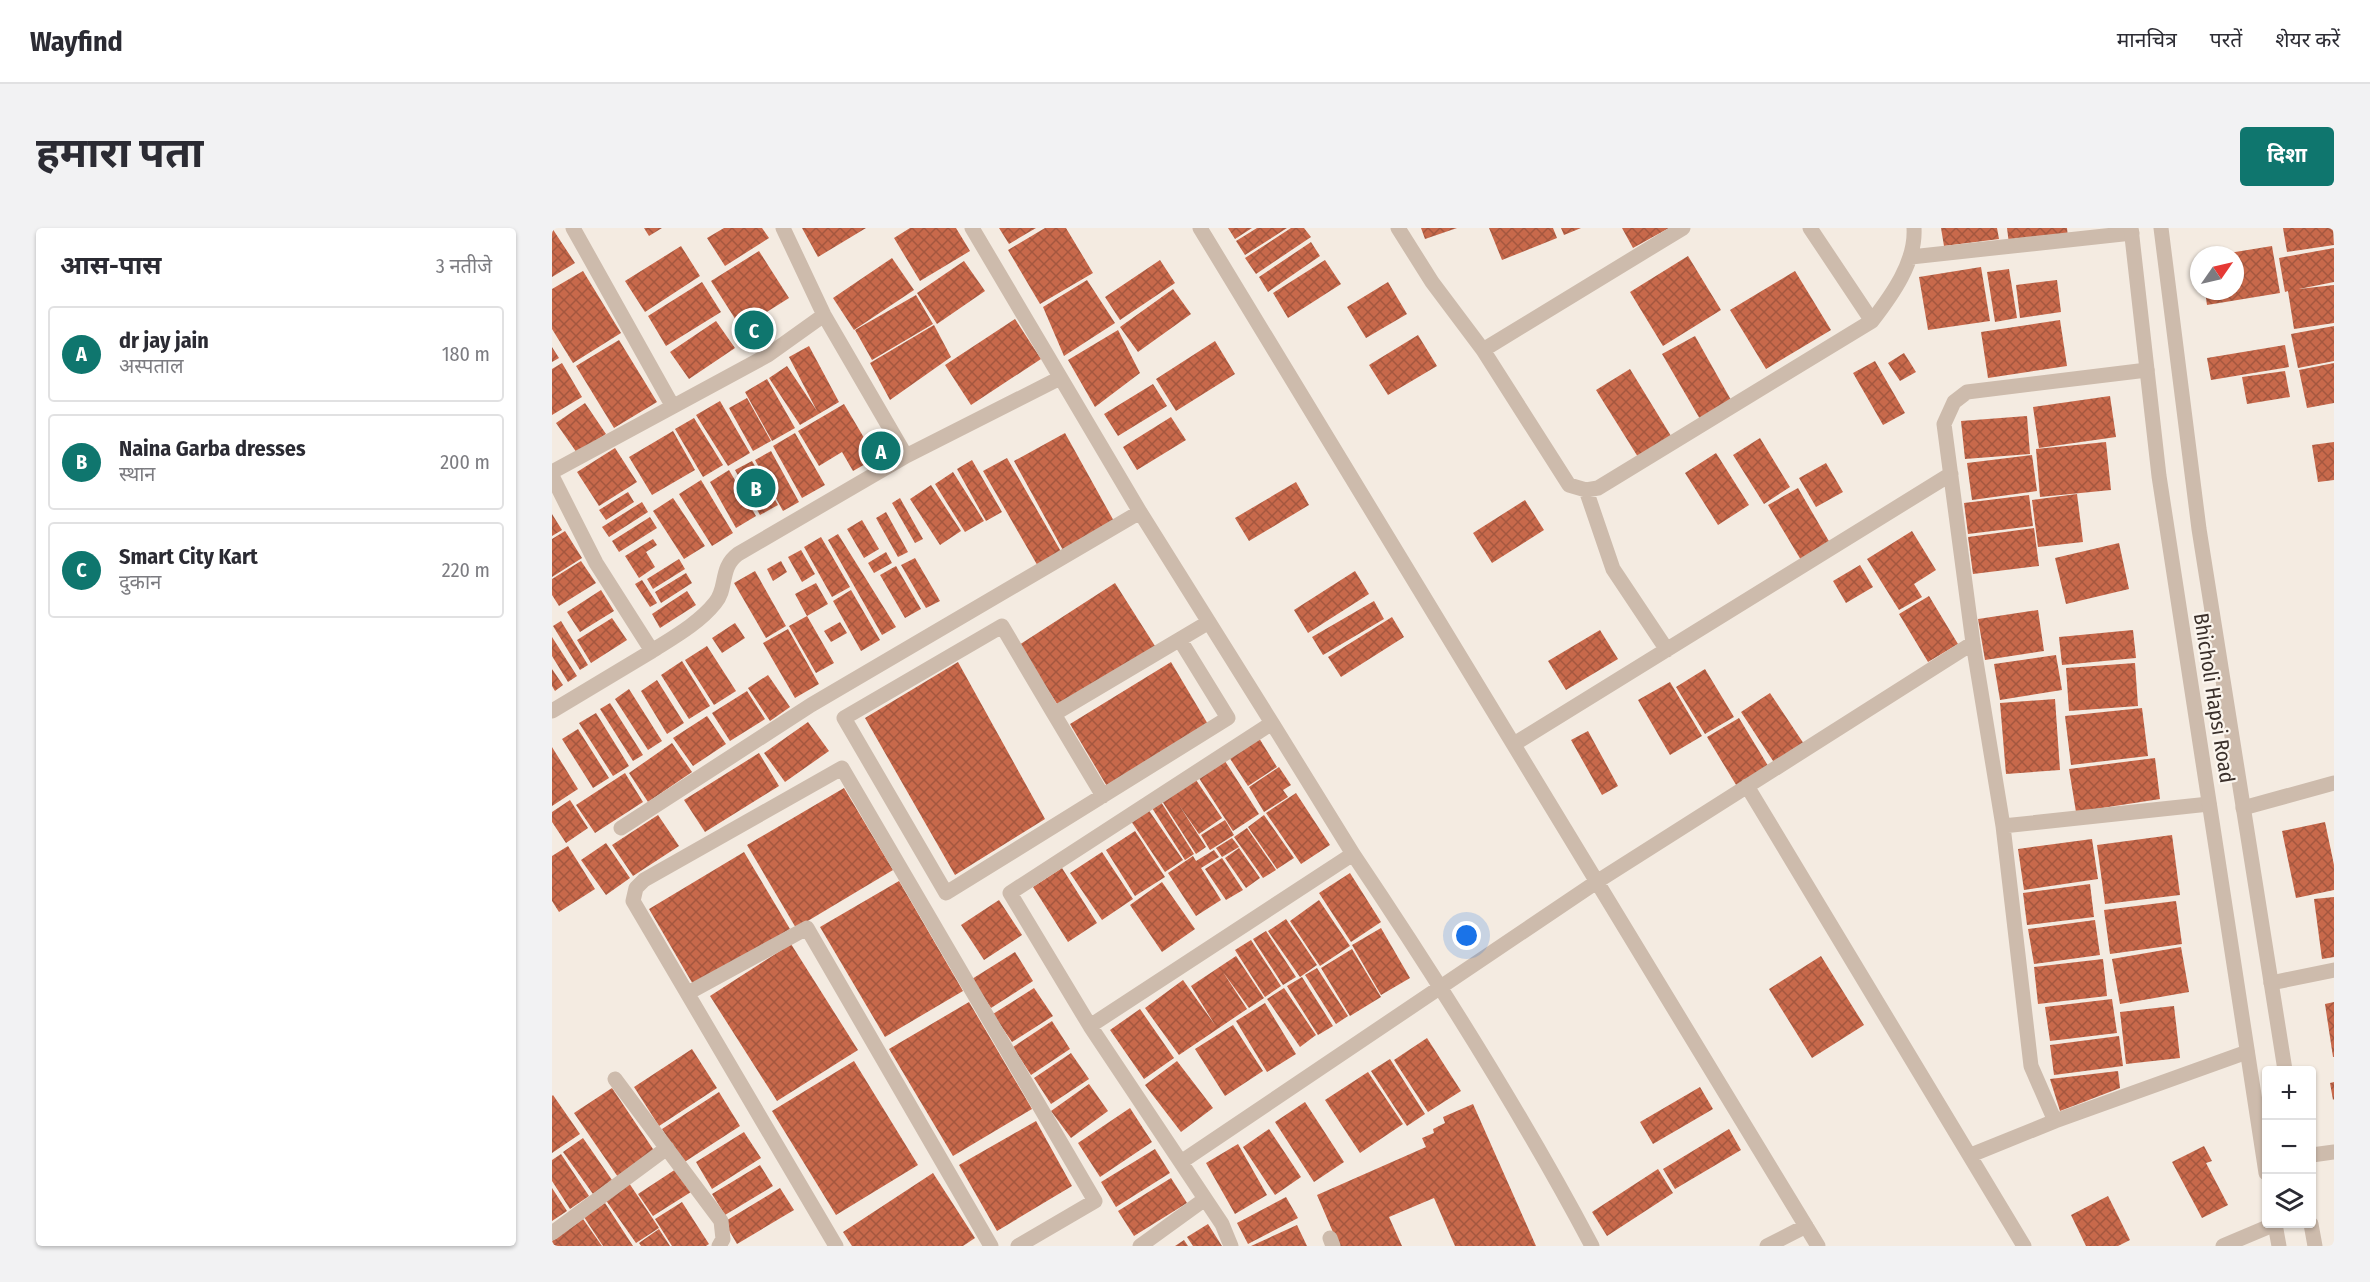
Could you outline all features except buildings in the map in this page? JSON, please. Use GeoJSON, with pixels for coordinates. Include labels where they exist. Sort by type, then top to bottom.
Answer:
{"type":"FeatureCollection","features":[{"type":"Feature","properties":{"kind":"street"},"geometry":{"type":"LineString","coordinates":[[573,228],[672,405]]}},
{"type":"Feature","properties":{"kind":"street"},"geometry":{"type":"LineString","coordinates":[[783,228],[824,315],[906,456]]}},
{"type":"Feature","properties":{"kind":"street"},"geometry":{"type":"LineString","coordinates":[[972,228],[1140,512],[1353,854],[1442,986],[1538,1144],[1592,1246]]}},
{"type":"Feature","properties":{"kind":"street"},"geometry":{"type":"LineString","coordinates":[[1200,228],[1818,1246]]}},
{"type":"Feature","properties":{"kind":"street"},"geometry":{"type":"LineString","coordinates":[[1398,228],[1432,282],[1483,350],[1569,485],[1586,490],[1598,488],[1872,321],[1887,301],[1911,256],[1914,228]]}},
{"type":"Feature","properties":{"kind":"street"},"geometry":{"type":"LineString","coordinates":[[1483,350],[1683,228]]}},
{"type":"Feature","properties":{"kind":"street"},"geometry":{"type":"LineString","coordinates":[[1810,228],[1872,321]]}},
{"type":"Feature","properties":{"kind":"street"},"geometry":{"type":"LineString","coordinates":[[2161,228],[2199,529],[2284,1066]]}},
{"type":"Feature","properties":{"kind":"street"},"geometry":{"type":"LineString","coordinates":[[1911,256],[2131,230]]}},
{"type":"Feature","properties":{"kind":"street","name":"Bhicholi Hapsi Road"},"geometry":{"type":"LineString","coordinates":[[2131,230],[2159,476],[2262,1148]]}},
{"type":"Feature","properties":{"kind":"street"},"geometry":{"type":"LineString","coordinates":[[652,651],[596,563],[552,474],[672,405],[768,355],[824,315]]}},
{"type":"Feature","properties":{"kind":"street"},"geometry":{"type":"LineString","coordinates":[[2055,1121],[2031,1066],[2003,826],[1973,643],[1944,424],[1954,402],[1967,392],[2147,370]]}},
{"type":"Feature","properties":{"kind":"street"},"geometry":{"type":"LineString","coordinates":[[552,711],[688,627],[717,601],[728,562],[738,554],[906,456],[1060,378]]}},
{"type":"Feature","properties":{"kind":"street"},"geometry":{"type":"LineString","coordinates":[[1514,744],[1951,474]]}},
{"type":"Feature","properties":{"kind":"street"},"geometry":{"type":"LineString","coordinates":[[1586,490],[1613,569],[1667,650]]}},
{"type":"Feature","properties":{"kind":"street"},"geometry":{"type":"LineString","coordinates":[[621,828],[811,705],[1140,512]]}},
{"type":"Feature","properties":{"kind":"street"},"geometry":{"type":"LineString","coordinates":[[1054,714],[1209,622]]}},
{"type":"Feature","properties":{"kind":"street"},"geometry":{"type":"LineString","coordinates":[[1103,796],[1002,627],[844,718],[946,893],[1103,796],[1228,718],[1180,640]]}},
{"type":"Feature","properties":{"kind":"street"},"geometry":{"type":"LineString","coordinates":[[1181,1162],[1598,881],[1973,643]]}},
{"type":"Feature","properties":{"kind":"street"},"geometry":{"type":"LineString","coordinates":[[1231,1246],[1222,1224],[1090,1026],[1010,892],[1272,723]]}},
{"type":"Feature","properties":{"kind":"street"},"geometry":{"type":"LineString","coordinates":[[836,1246],[633,901],[636,888],[644,880],[842,768],[1095,1201],[1018,1246]]}},
{"type":"Feature","properties":{"kind":"street"},"geometry":{"type":"LineString","coordinates":[[2243,808],[2334,783]]}},
{"type":"Feature","properties":{"kind":"street"},"geometry":{"type":"LineString","coordinates":[[1747,786],[2024,1246]]}},
{"type":"Feature","properties":{"kind":"street"},"geometry":{"type":"LineString","coordinates":[[2003,826],[2209,804]]}},
{"type":"Feature","properties":{"kind":"street"},"geometry":{"type":"LineString","coordinates":[[1090,1026],[1353,854]]}},
{"type":"Feature","properties":{"kind":"street"},"geometry":{"type":"LineString","coordinates":[[688,993],[807,928],[991,1246]]}},
{"type":"Feature","properties":{"kind":"street"},"geometry":{"type":"LineString","coordinates":[[2271,983],[2334,970]]}},
{"type":"Feature","properties":{"kind":"street"},"geometry":{"type":"LineString","coordinates":[[1971,1155],[2055,1121],[2247,1052]]}},
{"type":"Feature","properties":{"kind":"street"},"geometry":{"type":"LineString","coordinates":[[615,1079],[721,1221],[723,1239],[719,1246]]}},
{"type":"Feature","properties":{"kind":"street"},"geometry":{"type":"LineString","coordinates":[[552,1233],[667,1148]]}},
{"type":"Feature","properties":{"kind":"street"},"geometry":{"type":"LineString","coordinates":[[2316,1154],[2334,1152]]}},
{"type":"Feature","properties":{"kind":"street"},"geometry":{"type":"LineString","coordinates":[[1140,1246],[1205,1199]]}},
{"type":"Feature","properties":{"kind":"street"},"geometry":{"type":"LineString","coordinates":[[1767,1246],[1806,1226]]}},
{"type":"Feature","properties":{"kind":"street"},"geometry":{"type":"LineString","coordinates":[[2223,1246],[2266,1228]]}},
{"type":"Feature","properties":{"kind":"street"},"geometry":{"type":"LineString","coordinates":[[2276,1228],[2278,1246]]}},
{"type":"Feature","properties":{"kind":"street"},"geometry":{"type":"LineString","coordinates":[[2312,1228],[2315,1246]]}},
{"type":"Feature","properties":{"kind":"place","name":"Smart City Kart"},"geometry":{"type":"Point","coordinates":[754,330]}},
{"type":"Feature","properties":{"kind":"place","name":"dr jay jain"},"geometry":{"type":"Point","coordinates":[881,451]}},
{"type":"Feature","properties":{"kind":"place","name":"Naina Garba dresses"},"geometry":{"type":"Point","coordinates":[756,488]}}]}
